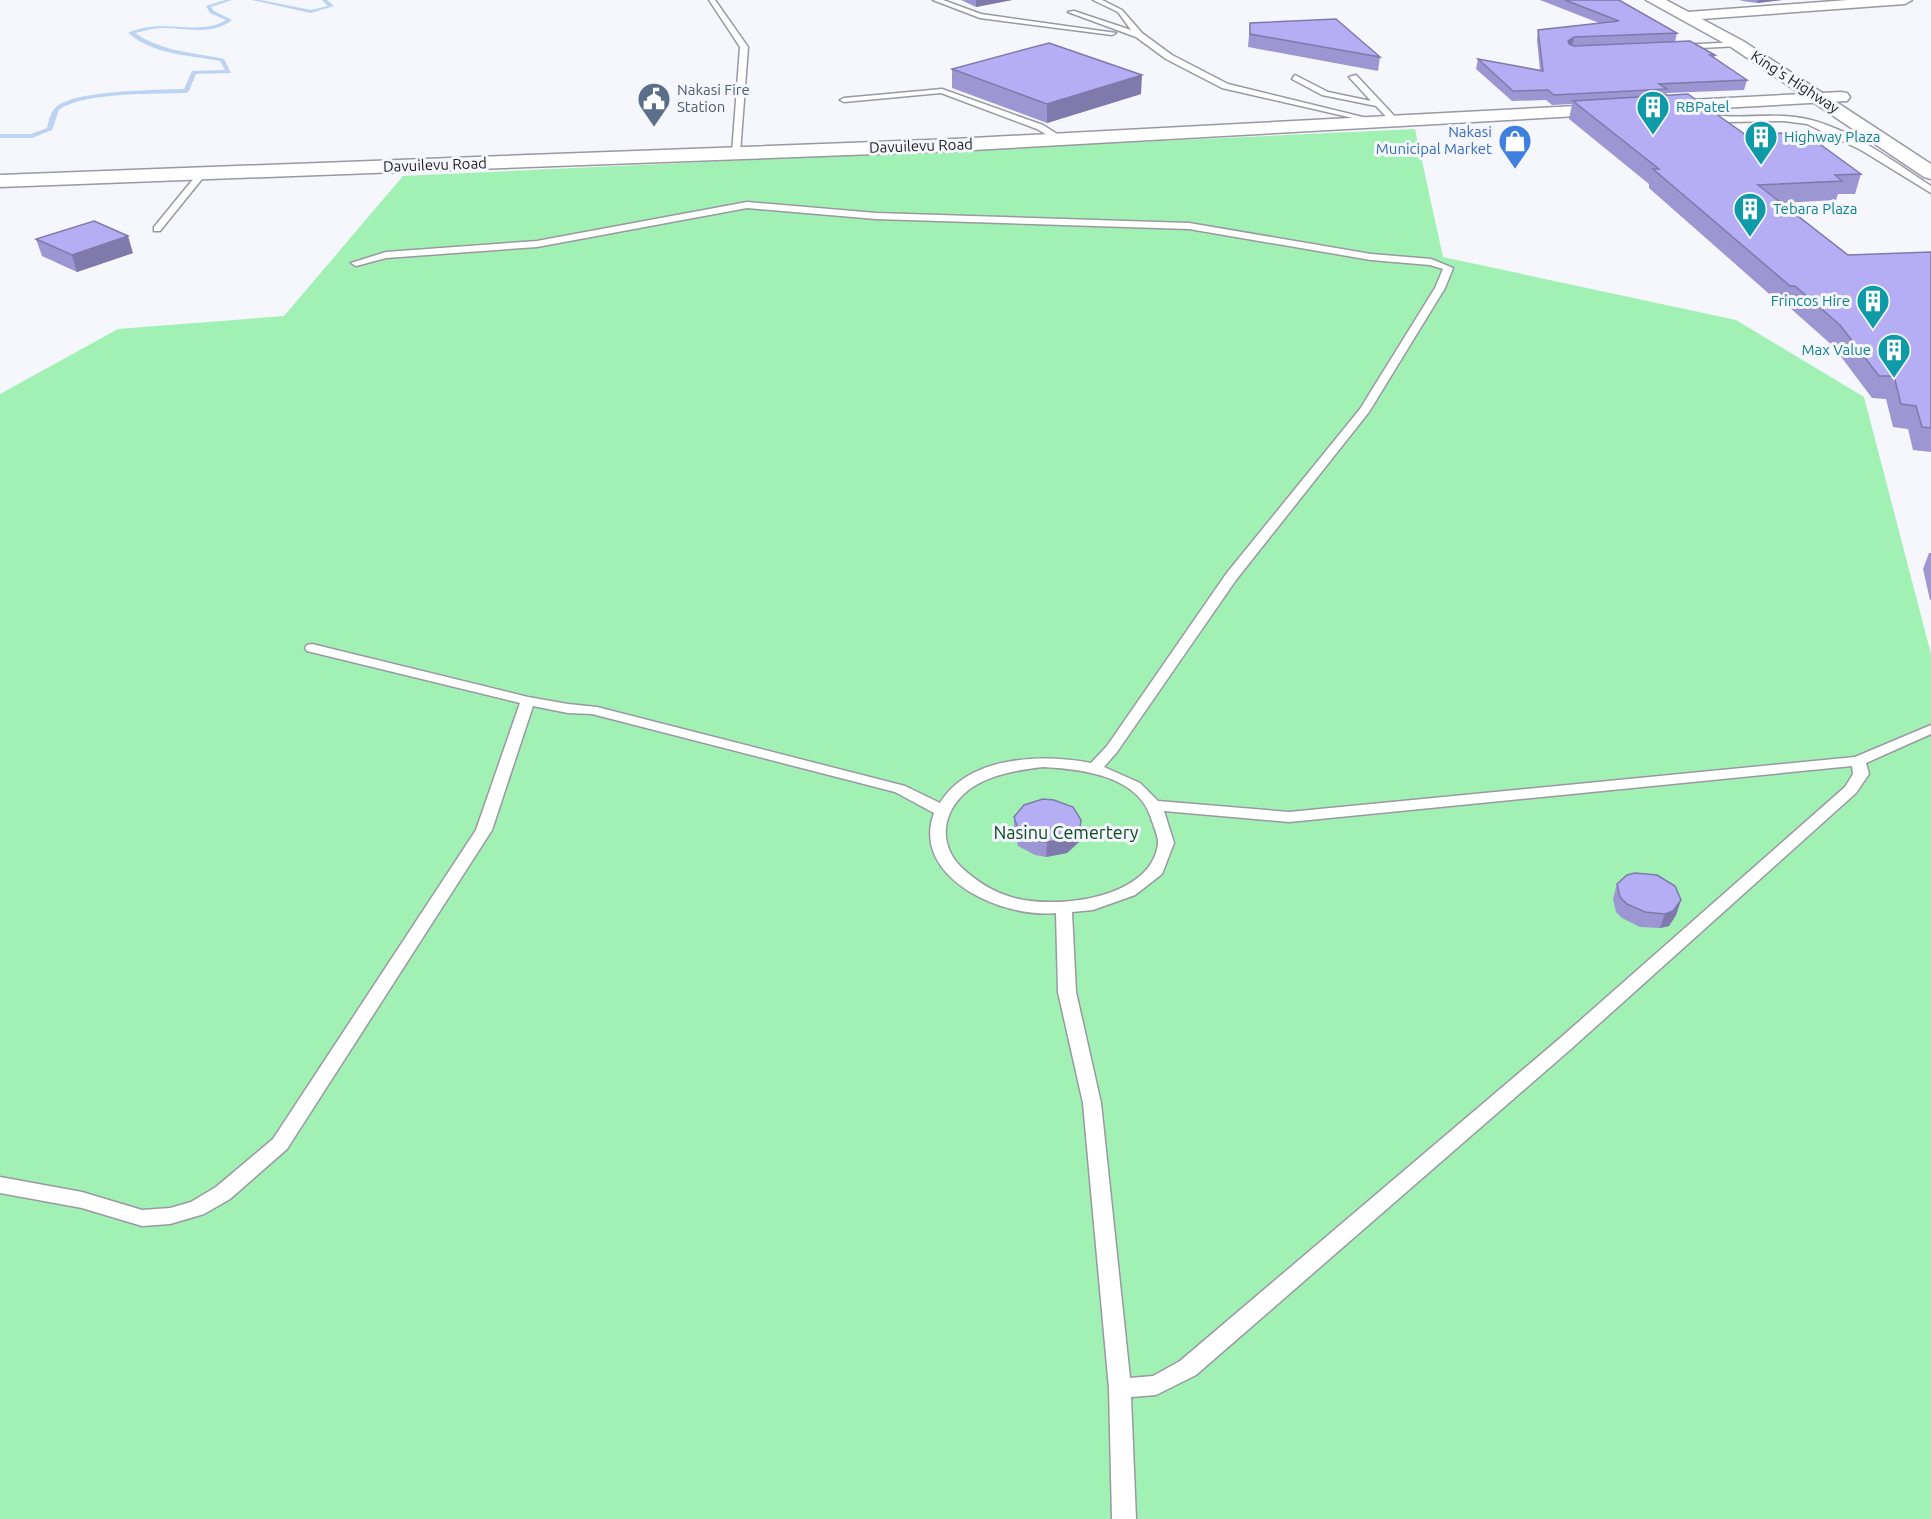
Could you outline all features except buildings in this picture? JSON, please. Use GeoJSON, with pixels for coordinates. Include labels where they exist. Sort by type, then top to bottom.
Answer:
{"type":"FeatureCollection","features":[{"type":"Feature","properties":{"kind":"main road","name":"King's Highway"},"geometry":{"type":"LineString","coordinates":[[1654,0],[1714,14],[1931,156]]}},
{"type":"Feature","properties":{"kind":"main road","name":"King's Highway"},"geometry":{"type":"LineString","coordinates":[[1685,8],[1931,173]]}},
{"type":"Feature","properties":{"kind":"main road","name":"Davuilevu Road"},"geometry":{"type":"LineString","coordinates":[[0,181],[1061,139],[1386,116],[1841,97]]}},
{"type":"Feature","properties":{"kind":"street"},"geometry":{"type":"LineString","coordinates":[[1714,14],[1905,0]]}},
{"type":"Feature","properties":{"kind":"lane"},"geometry":{"type":"LineString","coordinates":[[712,0],[744,46],[736,153]]}},
{"type":"Feature","properties":{"kind":"lane"},"geometry":{"type":"LineString","coordinates":[[936,0],[960,11],[995,19],[1139,35]]}},
{"type":"Feature","properties":{"kind":"lane"},"geometry":{"type":"LineString","coordinates":[[1096,0],[1120,11],[1139,35],[1169,57],[1225,86],[1386,116]]}},
{"type":"Feature","properties":{"kind":"lane"},"geometry":{"type":"LineString","coordinates":[[1072,12],[1139,35]]}},
{"type":"Feature","properties":{"kind":"lane"},"geometry":{"type":"LineString","coordinates":[[1666,47],[1737,44]]}},
{"type":"Feature","properties":{"kind":"lane"},"geometry":{"type":"LineString","coordinates":[[1294,76],[1314,90],[1386,116]]}},
{"type":"Feature","properties":{"kind":"lane"},"geometry":{"type":"LineString","coordinates":[[1353,77],[1386,116]]}},
{"type":"Feature","properties":{"kind":"lane"},"geometry":{"type":"LineString","coordinates":[[844,100],[942,91],[1040,127],[1061,139]]}},
{"type":"Feature","properties":{"kind":"lane"},"geometry":{"type":"LineString","coordinates":[[1692,105],[1707,117],[1720,120],[1737,122],[1779,118],[1798,119],[1812,123],[1931,190]]}},
{"type":"Feature","properties":{"kind":"lane"},"geometry":{"type":"LineString","coordinates":[[157,229],[202,174]]}},
{"type":"Feature","properties":{"kind":"lane"},"geometry":{"type":"LineString","coordinates":[[356,263],[386,255],[537,244],[760,204],[842,214],[1189,226],[1371,257],[1431,262],[1448,268],[1440,288],[1365,410],[1231,577],[1112,749],[1095,768]]}},
{"type":"Feature","properties":{"kind":"lane"},"geometry":{"type":"LineString","coordinates":[[312,648],[528,701],[557,705],[575,712],[592,710],[607,713],[888,786],[943,811]]}},
{"type":"Feature","properties":{"kind":"lane"},"geometry":{"type":"LineString","coordinates":[[0,1185],[82,1200],[142,1218],[170,1216],[197,1208],[223,1193],[280,1144],[484,830],[528,701]]}},
{"type":"Feature","properties":{"kind":"lane"},"geometry":{"type":"LineString","coordinates":[[1155,806],[1193,806],[1243,815],[1289,818],[1858,761],[1931,729]]}},
{"type":"Feature","properties":{"kind":"lane"},"geometry":{"type":"LineString","coordinates":[[1120,1388],[1156,1385],[1197,1360],[1565,1044],[1851,790],[1861,774],[1858,761]]}},
{"type":"Feature","properties":{"kind":"lane"},"geometry":{"type":"LineString","coordinates":[[1061,763],[1095,768],[1130,783],[1155,806],[1165,830],[1166,842],[1157,867],[1147,878],[1112,900],[1064,910],[1011,904],[968,884],[957,875],[942,854],[938,832],[943,811],[955,795],[972,782],[1017,765],[1061,763]]}},
{"type":"Feature","properties":{"kind":"lane"},"geometry":{"type":"LineString","coordinates":[[1064,910],[1067,992],[1092,1103],[1120,1388],[1124,1519]]}},
{"type":"Feature","properties":{"kind":"green space","name":"Nasinu Cemertery"},"geometry":{"type":"Polygon","coordinates":[[[1415,129],[1443,257],[1736,320],[1864,397],[1931,654],[1931,1519],[0,1519],[0,394],[118,329],[284,316],[403,176],[1415,129]]]}},
{"type":"Feature","properties":{"kind":"waterway"},"geometry":{"type":"LineString","coordinates":[[0,136],[32,136],[50,129],[57,109],[74,101],[123,94],[186,91],[194,72],[229,72],[222,60],[152,46],[131,33],[155,27],[213,28],[230,20],[212,12],[208,6],[230,0]]}},
{"type":"Feature","properties":{"kind":"waterway"},"geometry":{"type":"LineString","coordinates":[[254,0],[311,12],[332,6],[324,0]]}},
{"type":"Feature","properties":{"kind":"place","name":"Nakasi Fire Station"},"geometry":{"type":"Point","coordinates":[654,128]}},
{"type":"Feature","properties":{"kind":"place","name":"RBPatel"},"geometry":{"type":"Point","coordinates":[1653,136]}},
{"type":"Feature","properties":{"kind":"place","name":"Highway Plaza"},"geometry":{"type":"Point","coordinates":[1761,166]}},
{"type":"Feature","properties":{"kind":"place","name":"Nakasi Municipal Market"},"geometry":{"type":"Point","coordinates":[1515,170]}},
{"type":"Feature","properties":{"kind":"place","name":"Tebara Plaza"},"geometry":{"type":"Point","coordinates":[1750,238]}},
{"type":"Feature","properties":{"kind":"place","name":"Frincos Hire"},"geometry":{"type":"Point","coordinates":[1873,330]}},
{"type":"Feature","properties":{"kind":"place","name":"Max Value"},"geometry":{"type":"Point","coordinates":[1894,379]}}]}
